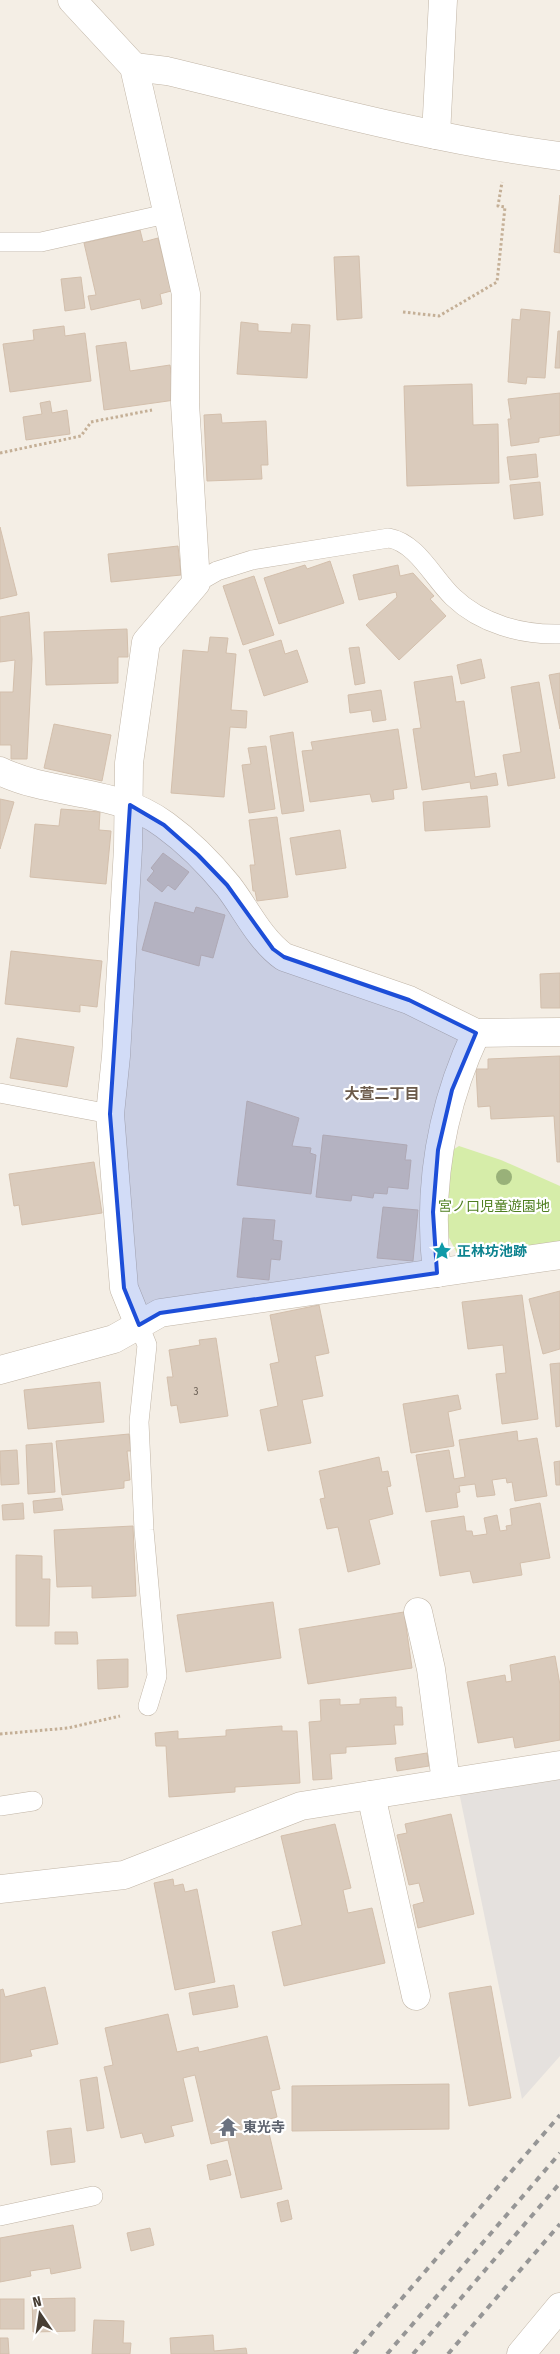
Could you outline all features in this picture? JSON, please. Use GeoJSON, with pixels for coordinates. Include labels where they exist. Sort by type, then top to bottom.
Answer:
{"type":"FeatureCollection","features":[{"type":"Feature","properties":{"kind":"street"},"geometry":{"type":"LineString","coordinates":[[72,0],[134,66],[166,214],[186,294],[185,403],[196,583],[146,642],[129,763],[130,805],[116,1056],[110,1114],[124,1288],[139,1325]]}},
{"type":"Feature","properties":{"kind":"street"},"geometry":{"type":"LineString","coordinates":[[436,135],[443,0]]}},
{"type":"Feature","properties":{"kind":"street"},"geometry":{"type":"LineString","coordinates":[[134,66],[167,71],[436,135],[507,149],[560,156]]}},
{"type":"Feature","properties":{"kind":"street"},"geometry":{"type":"LineString","coordinates":[[0,771],[30,783],[101,795],[130,805],[164,824],[227,885],[273,949],[284,957],[409,1000],[476,1033],[560,1032]]}},
{"type":"Feature","properties":{"kind":"street"},"geometry":{"type":"LineString","coordinates":[[437,1273],[432,1212],[438,1150],[452,1090],[476,1033]]}},
{"type":"Feature","properties":{"kind":"street"},"geometry":{"type":"LineString","coordinates":[[0,1370],[114,1339],[160,1313],[560,1255]]}},
{"type":"Feature","properties":{"kind":"street"},"geometry":{"type":"LineString","coordinates":[[418,1612],[431,1669],[446,1782]]}},
{"type":"Feature","properties":{"kind":"street"},"geometry":{"type":"LineString","coordinates":[[0,1889],[124,1875],[301,1806],[560,1765]]}},
{"type":"Feature","properties":{"kind":"street"},"geometry":{"type":"LineString","coordinates":[[371,1795],[416,1996]]}},
{"type":"Feature","properties":{"kind":"street"},"geometry":{"type":"LineString","coordinates":[[520,2354],[560,2307]]}},
{"type":"Feature","properties":{"kind":"lane"},"geometry":{"type":"LineString","coordinates":[[0,242],[41,242],[166,214]]}},
{"type":"Feature","properties":{"kind":"lane"},"geometry":{"type":"LineString","coordinates":[[196,583],[217,571],[252,560],[388,538],[407,545],[453,597],[472,612],[505,627],[529,633],[560,634]]}},
{"type":"Feature","properties":{"kind":"lane"},"geometry":{"type":"LineString","coordinates":[[0,1093],[110,1114]]}},
{"type":"Feature","properties":{"kind":"lane"},"geometry":{"type":"LineString","coordinates":[[139,1325],[147,1344],[139,1422],[144,1530],[158,1676],[148,1706]]}},
{"type":"Feature","properties":{"kind":"lane"},"geometry":{"type":"LineString","coordinates":[[0,1806],[33,1801]]}},
{"type":"Feature","properties":{"kind":"lane"},"geometry":{"type":"LineString","coordinates":[[0,2216],[93,2196]]}},
{"type":"Feature","properties":{"kind":"path"},"geometry":{"type":"LineString","coordinates":[[403,312],[439,316],[497,282],[505,207],[498,206],[507,149]]}},
{"type":"Feature","properties":{"kind":"path"},"geometry":{"type":"LineString","coordinates":[[0,452],[81,436],[90,422],[185,403]]}},
{"type":"Feature","properties":{"kind":"path"},"geometry":{"type":"LineString","coordinates":[[0,1734],[68,1728],[137,1713],[148,1706]]}},
{"type":"Feature","properties":{"kind":"highlighted area"},"geometry":{"type":"Polygon","coordinates":[[[130,805],[164,825],[198,855],[227,885],[273,949],[284,957],[409,1000],[476,1033],[452,1090],[438,1150],[433,1212],[437,1273],[160,1313],[139,1325],[124,1288],[110,1114],[130,805]]]}},
{"type":"Feature","properties":{"kind":"green space","name":"宮ノ口児童遊園地"},"geometry":{"type":"Polygon","coordinates":[[[459,1146],[501,1160],[560,1186],[560,1243],[458,1255],[446,1232],[451,1151],[459,1146]]]}},
{"type":"Feature","properties":{"kind":"shaded area"},"geometry":{"type":"Polygon","coordinates":[[[560,1777],[560,2056],[522,2099],[459,1792],[560,1777]]]}},
{"type":"Feature","properties":{"kind":"building"},"geometry":{"type":"Polygon","coordinates":[[[560,195],[560,253],[554,252],[560,195]]]}},
{"type":"Feature","properties":{"kind":"building"},"geometry":{"type":"Polygon","coordinates":[[[140,230],[143,242],[158,238],[171,291],[160,294],[162,304],[142,309],[140,299],[91,310],[88,296],[96,295],[84,243],[140,230]]]}},
{"type":"Feature","properties":{"kind":"building"},"geometry":{"type":"Polygon","coordinates":[[[359,256],[362,318],[337,320],[334,257],[359,256]]]}},
{"type":"Feature","properties":{"kind":"building"},"geometry":{"type":"Polygon","coordinates":[[[81,277],[85,308],[65,311],[61,279],[81,277]]]}},
{"type":"Feature","properties":{"kind":"building"},"geometry":{"type":"Polygon","coordinates":[[[521,309],[550,312],[545,378],[527,377],[526,384],[508,382],[512,319],[520,320],[521,309]]]}},
{"type":"Feature","properties":{"kind":"building"},"geometry":{"type":"Polygon","coordinates":[[[241,322],[258,324],[258,331],[291,333],[292,324],[310,325],[307,378],[237,374],[241,322]]]}},
{"type":"Feature","properties":{"kind":"building"},"geometry":{"type":"Polygon","coordinates":[[[64,326],[65,336],[85,333],[91,381],[10,392],[3,344],[34,340],[33,330],[64,326]]]}},
{"type":"Feature","properties":{"kind":"building"},"geometry":{"type":"Polygon","coordinates":[[[558,331],[560,331],[560,368],[555,368],[558,331]]]}},
{"type":"Feature","properties":{"kind":"building"},"geometry":{"type":"Polygon","coordinates":[[[126,342],[130,371],[170,365],[175,400],[104,410],[96,346],[126,342]]]}},
{"type":"Feature","properties":{"kind":"building"},"geometry":{"type":"Polygon","coordinates":[[[472,384],[473,425],[498,424],[499,483],[407,486],[404,386],[472,384]]]}},
{"type":"Feature","properties":{"kind":"building"},"geometry":{"type":"Polygon","coordinates":[[[560,393],[560,435],[539,438],[539,442],[511,446],[508,419],[511,419],[508,399],[560,393]]]}},
{"type":"Feature","properties":{"kind":"building"},"geometry":{"type":"Polygon","coordinates":[[[50,401],[52,413],[67,410],[70,434],[26,440],[23,417],[42,414],[40,403],[50,401]]]}},
{"type":"Feature","properties":{"kind":"building"},"geometry":{"type":"Polygon","coordinates":[[[221,414],[222,423],[266,421],[268,465],[261,465],[262,479],[207,481],[204,415],[221,414]]]}},
{"type":"Feature","properties":{"kind":"building"},"geometry":{"type":"Polygon","coordinates":[[[536,454],[538,477],[510,480],[507,457],[536,454]]]}},
{"type":"Feature","properties":{"kind":"building"},"geometry":{"type":"Polygon","coordinates":[[[540,482],[543,515],[514,519],[510,485],[540,482]]]}},
{"type":"Feature","properties":{"kind":"building"},"geometry":{"type":"Polygon","coordinates":[[[0,527],[17,595],[0,599],[0,527]]]}},
{"type":"Feature","properties":{"kind":"building"},"geometry":{"type":"Polygon","coordinates":[[[178,546],[181,575],[111,582],[108,554],[178,546]]]}},
{"type":"Feature","properties":{"kind":"building"},"geometry":{"type":"Polygon","coordinates":[[[330,561],[344,603],[279,624],[264,578],[305,565],[307,569],[330,561]]]}},
{"type":"Feature","properties":{"kind":"building"},"geometry":{"type":"Polygon","coordinates":[[[398,565],[400,576],[413,573],[434,596],[430,599],[446,616],[399,660],[366,625],[397,597],[396,592],[359,600],[353,575],[398,565]]]}},
{"type":"Feature","properties":{"kind":"building"},"geometry":{"type":"Polygon","coordinates":[[[254,576],[274,635],[243,645],[223,586],[254,576]]]}},
{"type":"Feature","properties":{"kind":"building"},"geometry":{"type":"Polygon","coordinates":[[[29,612],[32,659],[27,759],[11,759],[11,745],[0,745],[0,692],[13,692],[15,660],[0,662],[0,617],[29,612]]]}},
{"type":"Feature","properties":{"kind":"building"},"geometry":{"type":"Polygon","coordinates":[[[127,629],[128,657],[118,657],[118,683],[46,685],[44,632],[127,629]]]}},
{"type":"Feature","properties":{"kind":"building"},"geometry":{"type":"Polygon","coordinates":[[[210,637],[228,638],[226,653],[236,654],[231,710],[247,711],[246,728],[230,727],[224,797],[171,793],[183,650],[208,652],[210,637]]]}},
{"type":"Feature","properties":{"kind":"building"},"geometry":{"type":"Polygon","coordinates":[[[281,640],[285,654],[297,650],[308,682],[264,696],[249,650],[281,640]]]}},
{"type":"Feature","properties":{"kind":"building"},"geometry":{"type":"Polygon","coordinates":[[[359,647],[365,683],[355,685],[349,648],[359,647]]]}},
{"type":"Feature","properties":{"kind":"building"},"geometry":{"type":"Polygon","coordinates":[[[481,659],[485,678],[461,684],[457,665],[481,659]]]}},
{"type":"Feature","properties":{"kind":"building"},"geometry":{"type":"Polygon","coordinates":[[[560,673],[560,729],[549,675],[560,673]]]}},
{"type":"Feature","properties":{"kind":"building"},"geometry":{"type":"Polygon","coordinates":[[[452,676],[456,702],[464,701],[475,777],[496,773],[498,785],[471,789],[470,782],[422,790],[413,729],[421,728],[414,682],[452,676]]]}},
{"type":"Feature","properties":{"kind":"building"},"geometry":{"type":"Polygon","coordinates":[[[539,682],[555,778],[508,786],[503,755],[521,752],[511,687],[539,682]]]}},
{"type":"Feature","properties":{"kind":"building"},"geometry":{"type":"Polygon","coordinates":[[[381,690],[386,720],[373,722],[371,710],[350,713],[348,695],[381,690]]]}},
{"type":"Feature","properties":{"kind":"building"},"geometry":{"type":"Polygon","coordinates":[[[54,724],[111,735],[102,781],[44,768],[54,724]]]}},
{"type":"Feature","properties":{"kind":"building"},"geometry":{"type":"Polygon","coordinates":[[[398,729],[407,788],[393,790],[394,799],[372,802],[370,794],[310,802],[302,751],[313,750],[311,742],[398,729]]]}},
{"type":"Feature","properties":{"kind":"building"},"geometry":{"type":"Polygon","coordinates":[[[293,732],[304,811],[282,814],[270,736],[293,732]]]}},
{"type":"Feature","properties":{"kind":"building"},"geometry":{"type":"Polygon","coordinates":[[[266,746],[275,809],[249,813],[242,765],[251,764],[248,748],[266,746]]]}},
{"type":"Feature","properties":{"kind":"building"},"geometry":{"type":"Polygon","coordinates":[[[487,796],[490,827],[425,831],[423,802],[487,796]]]}},
{"type":"Feature","properties":{"kind":"building"},"geometry":{"type":"Polygon","coordinates":[[[0,799],[14,802],[0,849],[0,799]]]}},
{"type":"Feature","properties":{"kind":"building"},"geometry":{"type":"Polygon","coordinates":[[[61,809],[100,812],[99,830],[111,831],[106,884],[30,877],[35,824],[59,826],[61,809]]]}},
{"type":"Feature","properties":{"kind":"building"},"geometry":{"type":"Polygon","coordinates":[[[277,817],[288,897],[257,901],[255,891],[253,891],[250,865],[255,865],[249,820],[277,817]]]}},
{"type":"Feature","properties":{"kind":"building"},"geometry":{"type":"Polygon","coordinates":[[[340,830],[346,868],[296,875],[290,838],[340,830]]]}},
{"type":"Feature","properties":{"kind":"building"},"geometry":{"type":"Polygon","coordinates":[[[163,853],[189,872],[175,890],[168,885],[162,892],[147,880],[154,871],[151,868],[163,853]]]}},
{"type":"Feature","properties":{"kind":"building"},"geometry":{"type":"Polygon","coordinates":[[[155,902],[194,913],[196,907],[225,915],[213,958],[201,955],[199,966],[142,950],[155,902]]]}},
{"type":"Feature","properties":{"kind":"building"},"geometry":{"type":"Polygon","coordinates":[[[11,951],[102,961],[97,1007],[80,1005],[80,1012],[5,1004],[11,951]]]}},
{"type":"Feature","properties":{"kind":"building"},"geometry":{"type":"Polygon","coordinates":[[[560,973],[560,1008],[541,1008],[540,974],[560,973]]]}},
{"type":"Feature","properties":{"kind":"building"},"geometry":{"type":"Polygon","coordinates":[[[17,1038],[74,1047],[67,1087],[10,1078],[17,1038]]]}},
{"type":"Feature","properties":{"kind":"building"},"geometry":{"type":"Polygon","coordinates":[[[560,1056],[560,1162],[557,1162],[554,1116],[491,1119],[490,1106],[478,1107],[476,1069],[488,1069],[488,1059],[560,1056]]]}},
{"type":"Feature","properties":{"kind":"building"},"geometry":{"type":"Polygon","coordinates":[[[247,1101],[299,1118],[292,1146],[311,1148],[310,1153],[316,1155],[311,1194],[237,1185],[247,1101]]]}},
{"type":"Feature","properties":{"kind":"building"},"geometry":{"type":"Polygon","coordinates":[[[323,1135],[407,1145],[405,1160],[411,1160],[408,1189],[388,1187],[387,1194],[374,1193],[373,1198],[352,1195],[351,1201],[316,1197],[323,1135]]]}},
{"type":"Feature","properties":{"kind":"building"},"geometry":{"type":"Polygon","coordinates":[[[94,1162],[102,1213],[22,1225],[19,1205],[14,1206],[9,1174],[94,1162]]]}},
{"type":"Feature","properties":{"kind":"building"},"geometry":{"type":"Polygon","coordinates":[[[383,1207],[418,1210],[413,1261],[377,1258],[383,1207]]]}},
{"type":"Feature","properties":{"kind":"building"},"geometry":{"type":"Polygon","coordinates":[[[243,1218],[275,1220],[273,1240],[282,1241],[280,1260],[271,1259],[269,1280],[237,1277],[243,1218]]]}},
{"type":"Feature","properties":{"kind":"building"},"geometry":{"type":"Polygon","coordinates":[[[560,1291],[560,1349],[543,1354],[529,1299],[560,1291]]]}},
{"type":"Feature","properties":{"kind":"building"},"geometry":{"type":"Polygon","coordinates":[[[522,1295],[538,1419],[502,1424],[496,1374],[506,1373],[503,1345],[468,1349],[462,1302],[522,1295]]]}},
{"type":"Feature","properties":{"kind":"building"},"geometry":{"type":"Polygon","coordinates":[[[319,1305],[329,1353],[315,1356],[323,1396],[302,1400],[311,1443],[268,1451],[260,1410],[278,1406],[270,1364],[279,1362],[270,1315],[319,1305]]]}},
{"type":"Feature","properties":{"kind":"building"},"geometry":{"type":"Polygon","coordinates":[[[216,1338],[228,1416],[180,1423],[177,1405],[171,1406],[167,1377],[173,1377],[169,1350],[200,1345],[199,1340],[216,1338]]]}},
{"type":"Feature","properties":{"kind":"building"},"geometry":{"type":"Polygon","coordinates":[[[560,1363],[560,1426],[556,1427],[550,1364],[560,1363]]]}},
{"type":"Feature","properties":{"kind":"building"},"geometry":{"type":"Polygon","coordinates":[[[100,1382],[104,1422],[28,1429],[24,1390],[100,1382]]]}},
{"type":"Feature","properties":{"kind":"building"},"geometry":{"type":"Polygon","coordinates":[[[458,1395],[461,1409],[448,1412],[454,1446],[411,1453],[403,1404],[458,1395]]]}},
{"type":"Feature","properties":{"kind":"building"},"geometry":{"type":"Polygon","coordinates":[[[517,1431],[518,1441],[537,1438],[547,1496],[515,1501],[512,1482],[507,1483],[506,1478],[492,1480],[495,1495],[477,1497],[475,1484],[459,1486],[460,1492],[456,1493],[458,1507],[426,1512],[416,1455],[449,1450],[454,1479],[465,1477],[459,1440],[517,1431]]]}},
{"type":"Feature","properties":{"kind":"building"},"geometry":{"type":"Polygon","coordinates":[[[129,1434],[131,1451],[127,1451],[130,1480],[124,1481],[124,1488],[62,1495],[56,1441],[129,1434]]]}},
{"type":"Feature","properties":{"kind":"building"},"geometry":{"type":"Polygon","coordinates":[[[52,1443],[55,1492],[28,1494],[26,1445],[52,1443]]]}},
{"type":"Feature","properties":{"kind":"building"},"geometry":{"type":"Polygon","coordinates":[[[17,1450],[19,1484],[1,1485],[0,1451],[17,1450]]]}},
{"type":"Feature","properties":{"kind":"building"},"geometry":{"type":"Polygon","coordinates":[[[379,1457],[382,1472],[388,1471],[391,1486],[387,1487],[393,1514],[369,1520],[380,1564],[348,1572],[338,1527],[327,1529],[320,1499],[325,1498],[319,1471],[379,1457]]]}},
{"type":"Feature","properties":{"kind":"building"},"geometry":{"type":"Polygon","coordinates":[[[560,1461],[560,1485],[556,1485],[554,1462],[560,1461]]]}},
{"type":"Feature","properties":{"kind":"building"},"geometry":{"type":"Polygon","coordinates":[[[61,1498],[63,1510],[34,1513],[33,1501],[61,1498]]]}},
{"type":"Feature","properties":{"kind":"building"},"geometry":{"type":"Polygon","coordinates":[[[23,1503],[24,1519],[3,1520],[2,1505],[23,1503]]]}},
{"type":"Feature","properties":{"kind":"building"},"geometry":{"type":"Polygon","coordinates":[[[540,1503],[550,1558],[520,1563],[522,1575],[473,1583],[470,1571],[440,1576],[431,1521],[464,1516],[466,1531],[472,1531],[473,1536],[487,1534],[484,1518],[497,1515],[500,1531],[507,1530],[506,1526],[512,1525],[510,1509],[540,1503]]]}},
{"type":"Feature","properties":{"kind":"building"},"geometry":{"type":"Polygon","coordinates":[[[133,1526],[136,1596],[92,1598],[92,1586],[57,1587],[54,1530],[133,1526]]]}},
{"type":"Feature","properties":{"kind":"building"},"geometry":{"type":"Polygon","coordinates":[[[16,1555],[42,1556],[42,1579],[50,1579],[49,1626],[16,1626],[16,1555]]]}},
{"type":"Feature","properties":{"kind":"building"},"geometry":{"type":"Polygon","coordinates":[[[273,1602],[281,1658],[186,1672],[177,1615],[273,1602]]]}},
{"type":"Feature","properties":{"kind":"building"},"geometry":{"type":"Polygon","coordinates":[[[404,1612],[412,1668],[308,1684],[299,1629],[404,1612]]]}},
{"type":"Feature","properties":{"kind":"building"},"geometry":{"type":"Polygon","coordinates":[[[55,1632],[77,1632],[78,1644],[55,1644],[55,1632]]]}},
{"type":"Feature","properties":{"kind":"building"},"geometry":{"type":"Polygon","coordinates":[[[555,1656],[560,1685],[560,1740],[515,1748],[513,1737],[478,1743],[467,1682],[505,1675],[506,1682],[512,1681],[510,1665],[555,1656]]]}},
{"type":"Feature","properties":{"kind":"building"},"geometry":{"type":"Polygon","coordinates":[[[128,1659],[128,1687],[98,1689],[97,1660],[128,1659]]]}},
{"type":"Feature","properties":{"kind":"building"},"geometry":{"type":"Polygon","coordinates":[[[396,1697],[396,1707],[402,1707],[403,1725],[394,1725],[396,1744],[346,1747],[346,1753],[330,1754],[332,1779],[313,1780],[309,1722],[321,1721],[320,1700],[340,1699],[340,1705],[360,1704],[360,1699],[396,1697]]]}},
{"type":"Feature","properties":{"kind":"building"},"geometry":{"type":"Polygon","coordinates":[[[282,1726],[282,1731],[297,1731],[300,1783],[235,1787],[235,1792],[169,1797],[166,1746],[156,1746],[155,1733],[178,1731],[178,1739],[226,1736],[226,1730],[282,1726]]]}},
{"type":"Feature","properties":{"kind":"building"},"geometry":{"type":"Polygon","coordinates":[[[427,1753],[429,1766],[397,1771],[395,1758],[427,1753]]]}},
{"type":"Feature","properties":{"kind":"building"},"geometry":{"type":"Polygon","coordinates":[[[451,1814],[474,1914],[418,1928],[413,1905],[424,1902],[419,1883],[409,1885],[397,1835],[407,1833],[405,1824],[451,1814]]]}},
{"type":"Feature","properties":{"kind":"building"},"geometry":{"type":"Polygon","coordinates":[[[335,1824],[351,1888],[343,1890],[348,1913],[372,1908],[385,1963],[284,1986],[272,1932],[302,1925],[281,1836],[335,1824]]]}},
{"type":"Feature","properties":{"kind":"building"},"geometry":{"type":"Polygon","coordinates":[[[173,1879],[174,1886],[183,1884],[185,1892],[197,1889],[215,1982],[175,1990],[154,1883],[173,1879]]]}},
{"type":"Feature","properties":{"kind":"building"},"geometry":{"type":"Polygon","coordinates":[[[234,1985],[238,2007],[193,2015],[189,1993],[234,1985]]]}},
{"type":"Feature","properties":{"kind":"building"},"geometry":{"type":"Polygon","coordinates":[[[491,1986],[511,2098],[469,2106],[449,1993],[491,1986]]]}},
{"type":"Feature","properties":{"kind":"building"},"geometry":{"type":"Polygon","coordinates":[[[45,1987],[58,2044],[30,2050],[32,2056],[0,2063],[0,1990],[3,1989],[5,1997],[45,1987]]]}},
{"type":"Feature","properties":{"kind":"building"},"geometry":{"type":"Polygon","coordinates":[[[168,2014],[177,2052],[198,2047],[199,2052],[267,2036],[280,2089],[271,2091],[277,2117],[266,2120],[282,2189],[241,2198],[228,2140],[211,2144],[195,2075],[183,2078],[193,2121],[171,2126],[174,2136],[145,2143],[142,2133],[121,2138],[104,2067],[113,2065],[105,2028],[168,2014]]]}},
{"type":"Feature","properties":{"kind":"building"},"geometry":{"type":"Polygon","coordinates":[[[97,2077],[104,2128],[87,2131],[80,2080],[97,2077]]]}},
{"type":"Feature","properties":{"kind":"building"},"geometry":{"type":"Polygon","coordinates":[[[449,2084],[449,2129],[292,2131],[292,2086],[449,2084]]]}},
{"type":"Feature","properties":{"kind":"building"},"geometry":{"type":"Polygon","coordinates":[[[71,2128],[75,2162],[51,2165],[47,2131],[71,2128]]]}},
{"type":"Feature","properties":{"kind":"building"},"geometry":{"type":"Polygon","coordinates":[[[227,2160],[231,2175],[210,2180],[207,2165],[227,2160]]]}},
{"type":"Feature","properties":{"kind":"building"},"geometry":{"type":"Polygon","coordinates":[[[288,2200],[292,2219],[281,2222],[277,2203],[288,2200]]]}},
{"type":"Feature","properties":{"kind":"building"},"geometry":{"type":"Polygon","coordinates":[[[73,2225],[81,2268],[51,2274],[50,2268],[30,2271],[31,2276],[0,2282],[0,2238],[73,2225]]]}},
{"type":"Feature","properties":{"kind":"building"},"geometry":{"type":"Polygon","coordinates":[[[150,2228],[154,2245],[131,2251],[127,2233],[150,2228]]]}},
{"type":"Feature","properties":{"kind":"building"},"geometry":{"type":"Polygon","coordinates":[[[75,2298],[75,2331],[33,2332],[32,2299],[75,2298]]]}},
{"type":"Feature","properties":{"kind":"building"},"geometry":{"type":"Polygon","coordinates":[[[0,2299],[24,2299],[24,2329],[0,2329],[0,2299]]]}},
{"type":"Feature","properties":{"kind":"building"},"geometry":{"type":"Polygon","coordinates":[[[94,2320],[124,2321],[123,2343],[131,2343],[130,2354],[92,2354],[94,2320]]]}},
{"type":"Feature","properties":{"kind":"building"},"geometry":{"type":"Polygon","coordinates":[[[213,2335],[214,2351],[246,2348],[247,2354],[171,2354],[170,2338],[213,2335]]]}},
{"type":"Feature","properties":{"kind":"building"},"geometry":{"type":"Polygon","coordinates":[[[0,2338],[8,2338],[9,2354],[0,2354],[0,2338]]]}},
{"type":"Feature","properties":{"kind":"railway"},"geometry":{"type":"LineString","coordinates":[[354,2354],[560,2115]]}},
{"type":"Feature","properties":{"kind":"railway"},"geometry":{"type":"LineString","coordinates":[[387,2354],[560,2153]]}},
{"type":"Feature","properties":{"kind":"railway"},"geometry":{"type":"LineString","coordinates":[[413,2354],[560,2183]]}},
{"type":"Feature","properties":{"kind":"railway"},"geometry":{"type":"LineString","coordinates":[[448,2354],[560,2224]]}},
{"type":"Feature","properties":{"kind":"place","name":"正林坊池跡"},"geometry":{"type":"Point","coordinates":[442,1251]}},
{"type":"Feature","properties":{"kind":"place","name":"東光寺"},"geometry":{"type":"Point","coordinates":[228,2127]}},
{"type":"Feature","properties":{"kind":"district","name":"大萱二丁目"},"geometry":{"type":"Point","coordinates":[382,1094]}}]}
